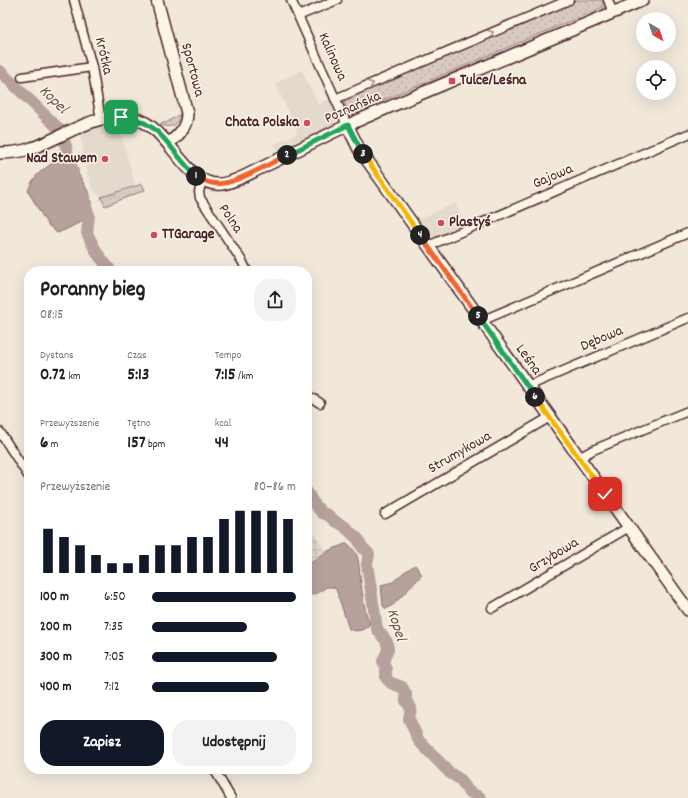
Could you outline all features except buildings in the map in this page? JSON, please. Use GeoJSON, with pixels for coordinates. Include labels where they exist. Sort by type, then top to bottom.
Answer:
{"type":"FeatureCollection","features":[{"type":"Feature","properties":{"kind":"street","name":"Krótka"},"geometry":{"type":"LineString","coordinates":[[74,0],[92,67],[101,120]]}},
{"type":"Feature","properties":{"kind":"street","name":"Sportowa"},"geometry":{"type":"LineString","coordinates":[[157,0],[187,112],[184,126],[180,133],[169,144]]}},
{"type":"Feature","properties":{"kind":"street","name":"Kalinowa"},"geometry":{"type":"LineString","coordinates":[[291,0],[348,125]]}},
{"type":"Feature","properties":{"kind":"street"},"geometry":{"type":"LineString","coordinates":[[298,16],[337,0]]}},
{"type":"Feature","properties":{"kind":"street","name":"Poznańska"},"geometry":{"type":"LineString","coordinates":[[336,99],[569,0]]}},
{"type":"Feature","properties":{"kind":"street"},"geometry":{"type":"LineString","coordinates":[[608,0],[613,13]]}},
{"type":"Feature","properties":{"kind":"street","name":"Poznańska"},"geometry":{"type":"LineString","coordinates":[[202,180],[216,184],[233,181],[348,125],[643,0]]}},
{"type":"Feature","properties":{"kind":"street"},"geometry":{"type":"LineString","coordinates":[[22,77],[92,67]]}},
{"type":"Feature","properties":{"kind":"street"},"geometry":{"type":"LineString","coordinates":[[0,153],[18,152],[30,149],[62,136],[84,124],[121,117],[135,119],[152,128],[169,144],[191,171],[202,180]]}},
{"type":"Feature","properties":{"kind":"street","name":"Leśna"},"geometry":{"type":"LineString","coordinates":[[348,125],[360,149],[688,610]]}},
{"type":"Feature","properties":{"kind":"street","name":"Gajowa"},"geometry":{"type":"LineString","coordinates":[[428,246],[688,134]]}},
{"type":"Feature","properties":{"kind":"street","name":"Polna"},"geometry":{"type":"LineString","coordinates":[[202,180],[198,192],[200,198],[244,266]]}},
{"type":"Feature","properties":{"kind":"street"},"geometry":{"type":"LineString","coordinates":[[481,321],[688,233]]}},
{"type":"Feature","properties":{"kind":"street","name":"Dębowa"},"geometry":{"type":"LineString","coordinates":[[528,386],[688,318]]}},
{"type":"Feature","properties":{"kind":"street"},"geometry":{"type":"LineString","coordinates":[[312,398],[320,403]]}},
{"type":"Feature","properties":{"kind":"street"},"geometry":{"type":"LineString","coordinates":[[580,458],[593,450],[688,411]]}},
{"type":"Feature","properties":{"kind":"street","name":"Strumykowa"},"geometry":{"type":"LineString","coordinates":[[384,514],[550,417]]}},
{"type":"Feature","properties":{"kind":"street"},"geometry":{"type":"LineString","coordinates":[[0,432],[24,469]]}},
{"type":"Feature","properties":{"kind":"street","name":"Grzybowa"},"geometry":{"type":"LineString","coordinates":[[492,608],[629,527]]}},
{"type":"Feature","properties":{"kind":"street"},"geometry":{"type":"LineString","coordinates":[[217,774],[231,798]]}},
{"type":"Feature","properties":{"kind":"shaded area"},"geometry":{"type":"Polygon","coordinates":[[[302,70],[318,104],[332,98],[338,111],[336,112],[336,121],[329,128],[278,152],[274,144],[298,133],[275,83],[302,70]]]}},
{"type":"Feature","properties":{"kind":"shaded area"},"geometry":{"type":"Polygon","coordinates":[[[106,125],[119,126],[135,185],[101,196],[93,190],[88,175],[79,130],[106,125]]]}},
{"type":"Feature","properties":{"kind":"shaded area"},"geometry":{"type":"Polygon","coordinates":[[[60,156],[68,157],[70,159],[90,195],[92,212],[76,224],[57,233],[47,224],[28,191],[34,178],[60,156]]]}},
{"type":"Feature","properties":{"kind":"shaded area","name":"Plastyś"},"geometry":{"type":"Polygon","coordinates":[[[455,203],[465,226],[436,238],[428,236],[417,220],[455,203]]]}},
{"type":"Feature","properties":{"kind":"shaded area"},"geometry":{"type":"Polygon","coordinates":[[[312,531],[325,551],[312,560],[312,531]]]}},
{"type":"Feature","properties":{"kind":"shaded area"},"geometry":{"type":"Polygon","coordinates":[[[348,544],[357,555],[361,588],[366,613],[370,624],[366,628],[358,631],[349,629],[336,589],[333,587],[326,587],[322,591],[312,595],[312,562],[328,551],[348,544]]]}},
{"type":"Feature","properties":{"kind":"shaded area"},"geometry":{"type":"Polygon","coordinates":[[[415,565],[422,575],[394,604],[386,609],[383,606],[381,585],[393,582],[415,565]]]}},
{"type":"Feature","properties":{"kind":"green space"},"geometry":{"type":"Polygon","coordinates":[[[575,0],[604,0],[604,2],[601,8],[353,113],[348,112],[344,102],[340,100],[575,0]]]}},
{"type":"Feature","properties":{"kind":"green space"},"geometry":{"type":"Polygon","coordinates":[[[607,3],[606,10],[422,91],[421,86],[602,10],[607,3]]]}},
{"type":"Feature","properties":{"kind":"green space"},"geometry":{"type":"Polygon","coordinates":[[[180,114],[176,124],[167,127],[160,124],[166,123],[180,114]]]}},
{"type":"Feature","properties":{"kind":"green space"},"geometry":{"type":"Polygon","coordinates":[[[142,184],[145,190],[105,206],[101,197],[142,184]]]}},
{"type":"Feature","properties":{"kind":"waterway","name":"Kopel"},"geometry":{"type":"LineString","coordinates":[[0,71],[58,128],[66,146],[73,171]]}},
{"type":"Feature","properties":{"kind":"waterway","name":"Kopel"},"geometry":{"type":"LineString","coordinates":[[83,200],[89,215],[87,233],[97,253],[107,266]]}},
{"type":"Feature","properties":{"kind":"waterway","name":"Kopel"},"geometry":{"type":"LineString","coordinates":[[312,501],[322,513],[328,515],[336,522],[344,526],[358,539],[362,547],[369,554],[367,564],[377,629],[387,642],[388,650],[383,661],[386,669],[386,678],[391,683],[402,687],[406,694],[406,701],[411,708],[409,719],[419,741],[450,773],[461,780],[468,791],[481,798]]}},
{"type":"Feature","properties":{"kind":"place","name":"Tulce/Leśna"},"geometry":{"type":"Point","coordinates":[452,81]}},
{"type":"Feature","properties":{"kind":"place","name":"Chata Polska"},"geometry":{"type":"Point","coordinates":[307,123]}},
{"type":"Feature","properties":{"kind":"place","name":"Nad Stawem"},"geometry":{"type":"Point","coordinates":[105,159]}},
{"type":"Feature","properties":{"kind":"place","name":"Plastyś"},"geometry":{"type":"Point","coordinates":[441,223]}},
{"type":"Feature","properties":{"kind":"place","name":"TTGarage"},"geometry":{"type":"Point","coordinates":[154,235]}},
{"type":"Feature","properties":{"kind":"route"},"geometry":{"type":"LineString","coordinates":[[121,117],[140,120],[146,123],[169,144],[198,178],[216,184],[233,181],[348,125],[360,149],[382,181],[605,494]]}}]}
